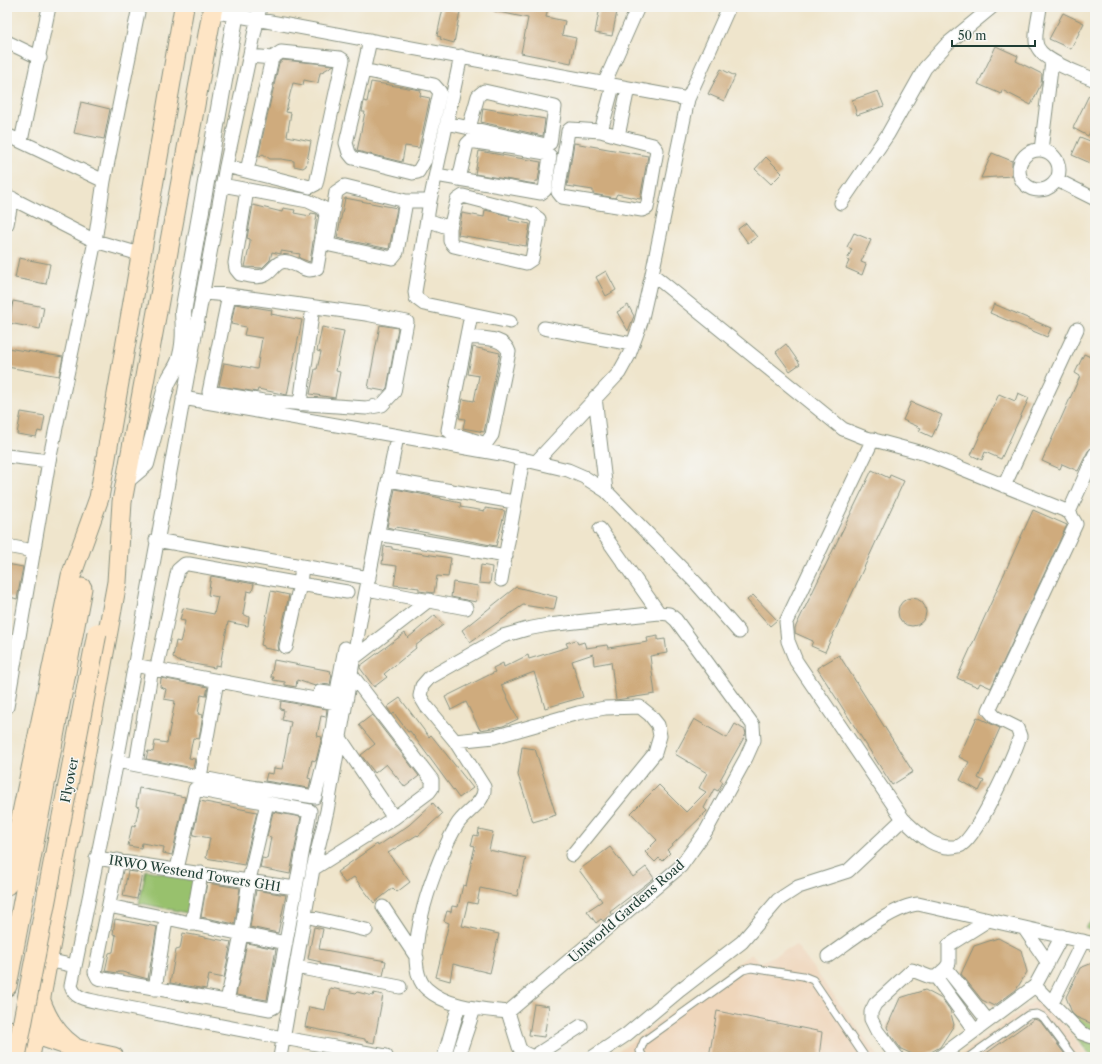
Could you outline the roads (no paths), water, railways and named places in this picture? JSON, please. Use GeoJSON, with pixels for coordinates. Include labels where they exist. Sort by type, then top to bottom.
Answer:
{"type":"FeatureCollection","features":[{"type":"Feature","properties":{"kind":"main road"},"geometry":{"type":"LineString","coordinates":[[8,875],[71,576],[99,498],[140,254],[184,7]]}},
{"type":"Feature","properties":{"kind":"main road"},"geometry":{"type":"LineString","coordinates":[[30,1057],[117,582],[122,502],[213,9]]}},
{"type":"Feature","properties":{"kind":"main road","name":"Flyover"},"geometry":{"type":"LineString","coordinates":[[7,986],[99,498]]}},
{"type":"Feature","properties":{"kind":"main road","name":"Flyover"},"geometry":{"type":"LineString","coordinates":[[16,1057],[122,502]]}},
{"type":"Feature","properties":{"kind":"main road"},"geometry":{"type":"LineString","coordinates":[[7,993],[21,997],[34,992],[46,968]]}},
{"type":"Feature","properties":{"kind":"main road"},"geometry":{"type":"LineString","coordinates":[[40,997],[46,1015],[59,1034],[67,1042],[69,1051]]}},
{"type":"Feature","properties":{"kind":"main road"},"geometry":{"type":"LineString","coordinates":[[7,1030],[34,1034],[69,1051],[114,1057]]}},
{"type":"Feature","properties":{"kind":"street"},"geometry":{"type":"LineString","coordinates":[[21,142],[50,7]]}},
{"type":"Feature","properties":{"kind":"street"},"geometry":{"type":"LineString","coordinates":[[7,707],[13,640],[33,550],[49,461],[95,241],[104,181],[139,7]]}},
{"type":"Feature","properties":{"kind":"street"},"geometry":{"type":"LineString","coordinates":[[601,131],[608,85],[638,7]]}},
{"type":"Feature","properties":{"kind":"street"},"geometry":{"type":"LineString","coordinates":[[501,580],[514,502],[530,460],[619,373],[630,355],[632,344],[641,322],[652,274],[688,99],[729,7]]}},
{"type":"Feature","properties":{"kind":"street"},"geometry":{"type":"LineString","coordinates":[[841,203],[888,134],[925,68],[947,44],[992,7]]}},
{"type":"Feature","properties":{"kind":"street"},"geometry":{"type":"LineString","coordinates":[[1040,7],[1036,41],[1043,55],[1052,61],[1095,80]]}},
{"type":"Feature","properties":{"kind":"street"},"geometry":{"type":"LineString","coordinates":[[213,9],[259,13],[370,40],[688,99]]}},
{"type":"Feature","properties":{"kind":"street"},"geometry":{"type":"LineString","coordinates":[[236,11],[183,312],[185,339],[183,398],[117,761],[71,986],[73,992],[78,997],[283,1038],[386,1056]]}},
{"type":"Feature","properties":{"kind":"street"},"geometry":{"type":"LineString","coordinates":[[126,481],[146,464],[170,376],[184,364],[202,293],[226,166],[259,13]]}},
{"type":"Feature","properties":{"kind":"street"},"geometry":{"type":"LineString","coordinates":[[363,70],[434,85],[438,88],[440,92],[425,160],[418,172],[413,173],[354,158],[349,153],[346,143],[363,70],[370,40]]}},
{"type":"Feature","properties":{"kind":"street"},"geometry":{"type":"LineString","coordinates":[[7,42],[40,58]]}},
{"type":"Feature","properties":{"kind":"street"},"geometry":{"type":"LineString","coordinates":[[226,166],[310,188],[316,184],[343,63],[343,60],[340,58],[281,52],[272,58],[250,56]]}},
{"type":"Feature","properties":{"kind":"street"},"geometry":{"type":"LineString","coordinates":[[461,56],[430,201],[415,292],[416,298],[424,304],[510,322]]}},
{"type":"Feature","properties":{"kind":"street"},"geometry":{"type":"LineString","coordinates":[[247,171],[272,58]]}},
{"type":"Feature","properties":{"kind":"street"},"geometry":{"type":"LineString","coordinates":[[1041,150],[1052,61]]}},
{"type":"Feature","properties":{"kind":"street"},"geometry":{"type":"LineString","coordinates":[[618,136],[628,88]]}},
{"type":"Feature","properties":{"kind":"street"},"geometry":{"type":"LineString","coordinates":[[447,123],[469,128],[548,145],[550,143],[555,107],[484,91],[478,96],[469,128]]}},
{"type":"Feature","properties":{"kind":"street"},"geometry":{"type":"LineString","coordinates":[[570,129],[601,131],[618,136],[653,145],[658,150],[648,208],[645,210],[562,197],[558,192],[568,131],[570,129]]}},
{"type":"Feature","properties":{"kind":"street"},"geometry":{"type":"LineString","coordinates":[[7,134],[104,181]]}},
{"type":"Feature","properties":{"kind":"street"},"geometry":{"type":"LineString","coordinates":[[436,175],[459,179],[542,193],[545,190],[550,156],[546,153],[470,141],[467,144],[459,179]]}},
{"type":"Feature","properties":{"kind":"street"},"geometry":{"type":"LineString","coordinates":[[1041,150],[1049,153],[1056,159],[1059,171],[1057,180],[1048,188],[1037,190],[1029,188],[1021,179],[1019,169],[1024,158],[1032,152],[1041,150]]}},
{"type":"Feature","properties":{"kind":"street"},"geometry":{"type":"LineString","coordinates":[[1057,180],[1095,199]]}},
{"type":"Feature","properties":{"kind":"street"},"geometry":{"type":"LineString","coordinates":[[222,186],[247,190],[308,201],[323,208],[326,215],[318,268],[312,271],[289,262],[281,262],[274,266],[266,275],[256,277],[240,274],[236,269],[235,263],[247,190]]}},
{"type":"Feature","properties":{"kind":"street"},"geometry":{"type":"LineString","coordinates":[[406,201],[398,252],[392,258],[330,245],[328,240],[336,192],[345,186],[406,201],[430,201]]}},
{"type":"Feature","properties":{"kind":"street"},"geometry":{"type":"LineString","coordinates":[[463,196],[532,214],[539,219],[532,259],[526,263],[454,246],[450,241],[450,228],[457,200],[463,196]]}},
{"type":"Feature","properties":{"kind":"street"},"geometry":{"type":"LineString","coordinates":[[7,224],[10,197],[95,241],[140,254]]}},
{"type":"Feature","properties":{"kind":"street"},"geometry":{"type":"LineString","coordinates":[[427,220],[450,228]]}},
{"type":"Feature","properties":{"kind":"street"},"geometry":{"type":"LineString","coordinates":[[652,274],[742,345],[831,420],[853,434],[926,454],[1069,512],[1076,524],[989,710],[995,717],[1017,728],[1020,736],[985,815],[967,840],[959,846],[946,846],[930,842],[924,839],[903,818],[796,661],[788,641],[786,622],[873,440]]}},
{"type":"Feature","properties":{"kind":"street"},"geometry":{"type":"LineString","coordinates":[[202,293],[229,295],[408,322],[394,392],[382,405],[366,408],[264,401],[209,392],[229,295]]}},
{"type":"Feature","properties":{"kind":"street"},"geometry":{"type":"LineString","coordinates":[[300,404],[313,307]]}},
{"type":"Feature","properties":{"kind":"street"},"geometry":{"type":"LineString","coordinates":[[468,337],[501,341],[507,346],[509,352],[492,435],[487,442],[453,434],[448,430],[468,337],[471,314]]}},
{"type":"Feature","properties":{"kind":"street"},"geometry":{"type":"LineString","coordinates":[[544,328],[632,344]]}},
{"type":"Feature","properties":{"kind":"street"},"geometry":{"type":"LineString","coordinates":[[1004,486],[1077,329]]}},
{"type":"Feature","properties":{"kind":"street"},"geometry":{"type":"LineString","coordinates":[[595,397],[606,491]]}},
{"type":"Feature","properties":{"kind":"street"},"geometry":{"type":"LineString","coordinates":[[183,398],[530,460],[568,470],[584,477],[606,491],[696,583],[739,632]]}},
{"type":"Feature","properties":{"kind":"street"},"geometry":{"type":"LineString","coordinates":[[134,661],[335,694],[350,653],[368,584],[397,437]]}},
{"type":"Feature","properties":{"kind":"street"},"geometry":{"type":"LineString","coordinates":[[1069,512],[1095,454]]}},
{"type":"Feature","properties":{"kind":"street"},"geometry":{"type":"LineString","coordinates":[[7,456],[49,461]]}},
{"type":"Feature","properties":{"kind":"street"},"geometry":{"type":"LineString","coordinates":[[389,480],[514,502]]}},
{"type":"Feature","properties":{"kind":"street"},"geometry":{"type":"LineString","coordinates":[[600,529],[659,613]]}},
{"type":"Feature","properties":{"kind":"street"},"geometry":{"type":"LineString","coordinates":[[378,534],[506,556]]}},
{"type":"Feature","properties":{"kind":"street"},"geometry":{"type":"LineString","coordinates":[[156,540],[302,566],[429,600],[466,608]]}},
{"type":"Feature","properties":{"kind":"street"},"geometry":{"type":"LineString","coordinates":[[7,546],[33,550]]}},
{"type":"Feature","properties":{"kind":"street"},"geometry":{"type":"LineString","coordinates":[[136,764],[155,665],[178,570],[181,566],[189,564],[347,592]]}},
{"type":"Feature","properties":{"kind":"street"},"geometry":{"type":"LineString","coordinates":[[286,647],[300,584],[302,566]]}},
{"type":"Feature","properties":{"kind":"street"},"geometry":{"type":"LineString","coordinates":[[350,653],[429,600]]}},
{"type":"Feature","properties":{"kind":"street","name":"Uniworld Gardens Road"},"geometry":{"type":"LineString","coordinates":[[659,613],[669,614],[676,620],[753,725],[754,740],[746,758],[706,831],[681,866],[508,1012],[474,1009],[459,1005],[426,988],[417,970],[416,958],[418,932],[426,896],[447,841],[461,818],[480,800],[485,793],[484,787],[454,741],[426,706],[420,696],[422,686],[429,678],[503,636],[527,629],[548,625],[659,613]]}},
{"type":"Feature","properties":{"kind":"street"},"geometry":{"type":"LineString","coordinates":[[280,1057],[313,869],[327,811],[340,738],[351,674],[350,653]]}},
{"type":"Feature","properties":{"kind":"street"},"geometry":{"type":"LineString","coordinates":[[117,761],[315,798],[332,730],[336,703],[217,681],[155,665]]}},
{"type":"Feature","properties":{"kind":"street"},"geometry":{"type":"LineString","coordinates":[[313,869],[394,818],[429,792],[433,784],[351,674]]}},
{"type":"Feature","properties":{"kind":"street"},"geometry":{"type":"LineString","coordinates":[[200,777],[217,681]]}},
{"type":"Feature","properties":{"kind":"street"},"geometry":{"type":"LineString","coordinates":[[454,741],[494,737],[578,713],[605,708],[640,707],[650,715],[658,725],[660,736],[655,753],[572,855]]}},
{"type":"Feature","properties":{"kind":"street"},"geometry":{"type":"LineString","coordinates":[[340,738],[394,818]]}},
{"type":"Feature","properties":{"kind":"street"},"geometry":{"type":"LineString","coordinates":[[118,860],[95,972],[98,978],[227,1001],[270,1008],[274,1007],[310,811],[195,789],[177,869]]}},
{"type":"Feature","properties":{"kind":"street"},"geometry":{"type":"LineString","coordinates":[[227,1001],[249,880],[267,803]]}},
{"type":"Feature","properties":{"kind":"street"},"geometry":{"type":"LineString","coordinates":[[593,1057],[626,1035],[680,990],[742,942],[771,908],[786,894],[798,887],[848,871],[903,818]]}},
{"type":"Feature","properties":{"kind":"street","name":"IRWO Westend Towers GH1"},"geometry":{"type":"LineString","coordinates":[[96,858],[118,860],[295,888]]}},
{"type":"Feature","properties":{"kind":"street"},"geometry":{"type":"LineString","coordinates":[[192,924],[201,873]]}},
{"type":"Feature","properties":{"kind":"street"},"geometry":{"type":"LineString","coordinates":[[828,956],[896,911],[911,905],[924,905],[987,921],[1089,943],[1052,1003]]}},
{"type":"Feature","properties":{"kind":"street"},"geometry":{"type":"LineString","coordinates":[[109,906],[240,935],[286,943]]}},
{"type":"Feature","properties":{"kind":"street"},"geometry":{"type":"LineString","coordinates":[[383,908],[416,958]]}},
{"type":"Feature","properties":{"kind":"street"},"geometry":{"type":"LineString","coordinates":[[305,916],[366,930]]}},
{"type":"Feature","properties":{"kind":"street"},"geometry":{"type":"LineString","coordinates":[[155,989],[166,919]]}},
{"type":"Feature","properties":{"kind":"street"},"geometry":{"type":"LineString","coordinates":[[897,1057],[877,1031],[871,1020],[871,1012],[875,1004],[912,970],[930,977],[941,973],[949,963],[949,945],[987,921]]}},
{"type":"Feature","properties":{"kind":"street"},"geometry":{"type":"LineString","coordinates":[[1024,928],[1048,963]]}},
{"type":"Feature","properties":{"kind":"street"},"geometry":{"type":"LineString","coordinates":[[940,1057],[1035,986],[1062,936]]}},
{"type":"Feature","properties":{"kind":"street"},"geometry":{"type":"LineString","coordinates":[[46,968],[75,966]]}},
{"type":"Feature","properties":{"kind":"street"},"geometry":{"type":"LineString","coordinates":[[296,967],[400,987]]}},
{"type":"Feature","properties":{"kind":"street"},"geometry":{"type":"LineString","coordinates":[[941,973],[988,1021]]}},
{"type":"Feature","properties":{"kind":"street"},"geometry":{"type":"LineString","coordinates":[[941,973],[975,1031]]}},
{"type":"Feature","properties":{"kind":"street"},"geometry":{"type":"LineString","coordinates":[[1035,986],[1082,1033],[1095,1038]]}},
{"type":"Feature","properties":{"kind":"street"},"geometry":{"type":"LineString","coordinates":[[444,1057],[459,1005]]}},
{"type":"Feature","properties":{"kind":"street"},"geometry":{"type":"LineString","coordinates":[[458,1057],[474,1009]]}},
{"type":"Feature","properties":{"kind":"street"},"geometry":{"type":"LineString","coordinates":[[508,1012],[519,1047],[522,1052],[533,1057],[581,1026]]}},
{"type":"Feature","properties":{"kind":"lane"},"geometry":{"type":"LineString","coordinates":[[296,418],[300,404]]}},
{"type":"Feature","properties":{"kind":"lane"},"geometry":{"type":"LineString","coordinates":[[643,1057],[640,1051],[644,1041],[743,970],[751,968],[803,976],[812,980],[865,1057]]}},
{"type":"Feature","properties":{"kind":"lane"},"geometry":{"type":"LineString","coordinates":[[969,1057],[1028,1015],[1032,1014],[1043,1017],[1073,1057]]}}]}
